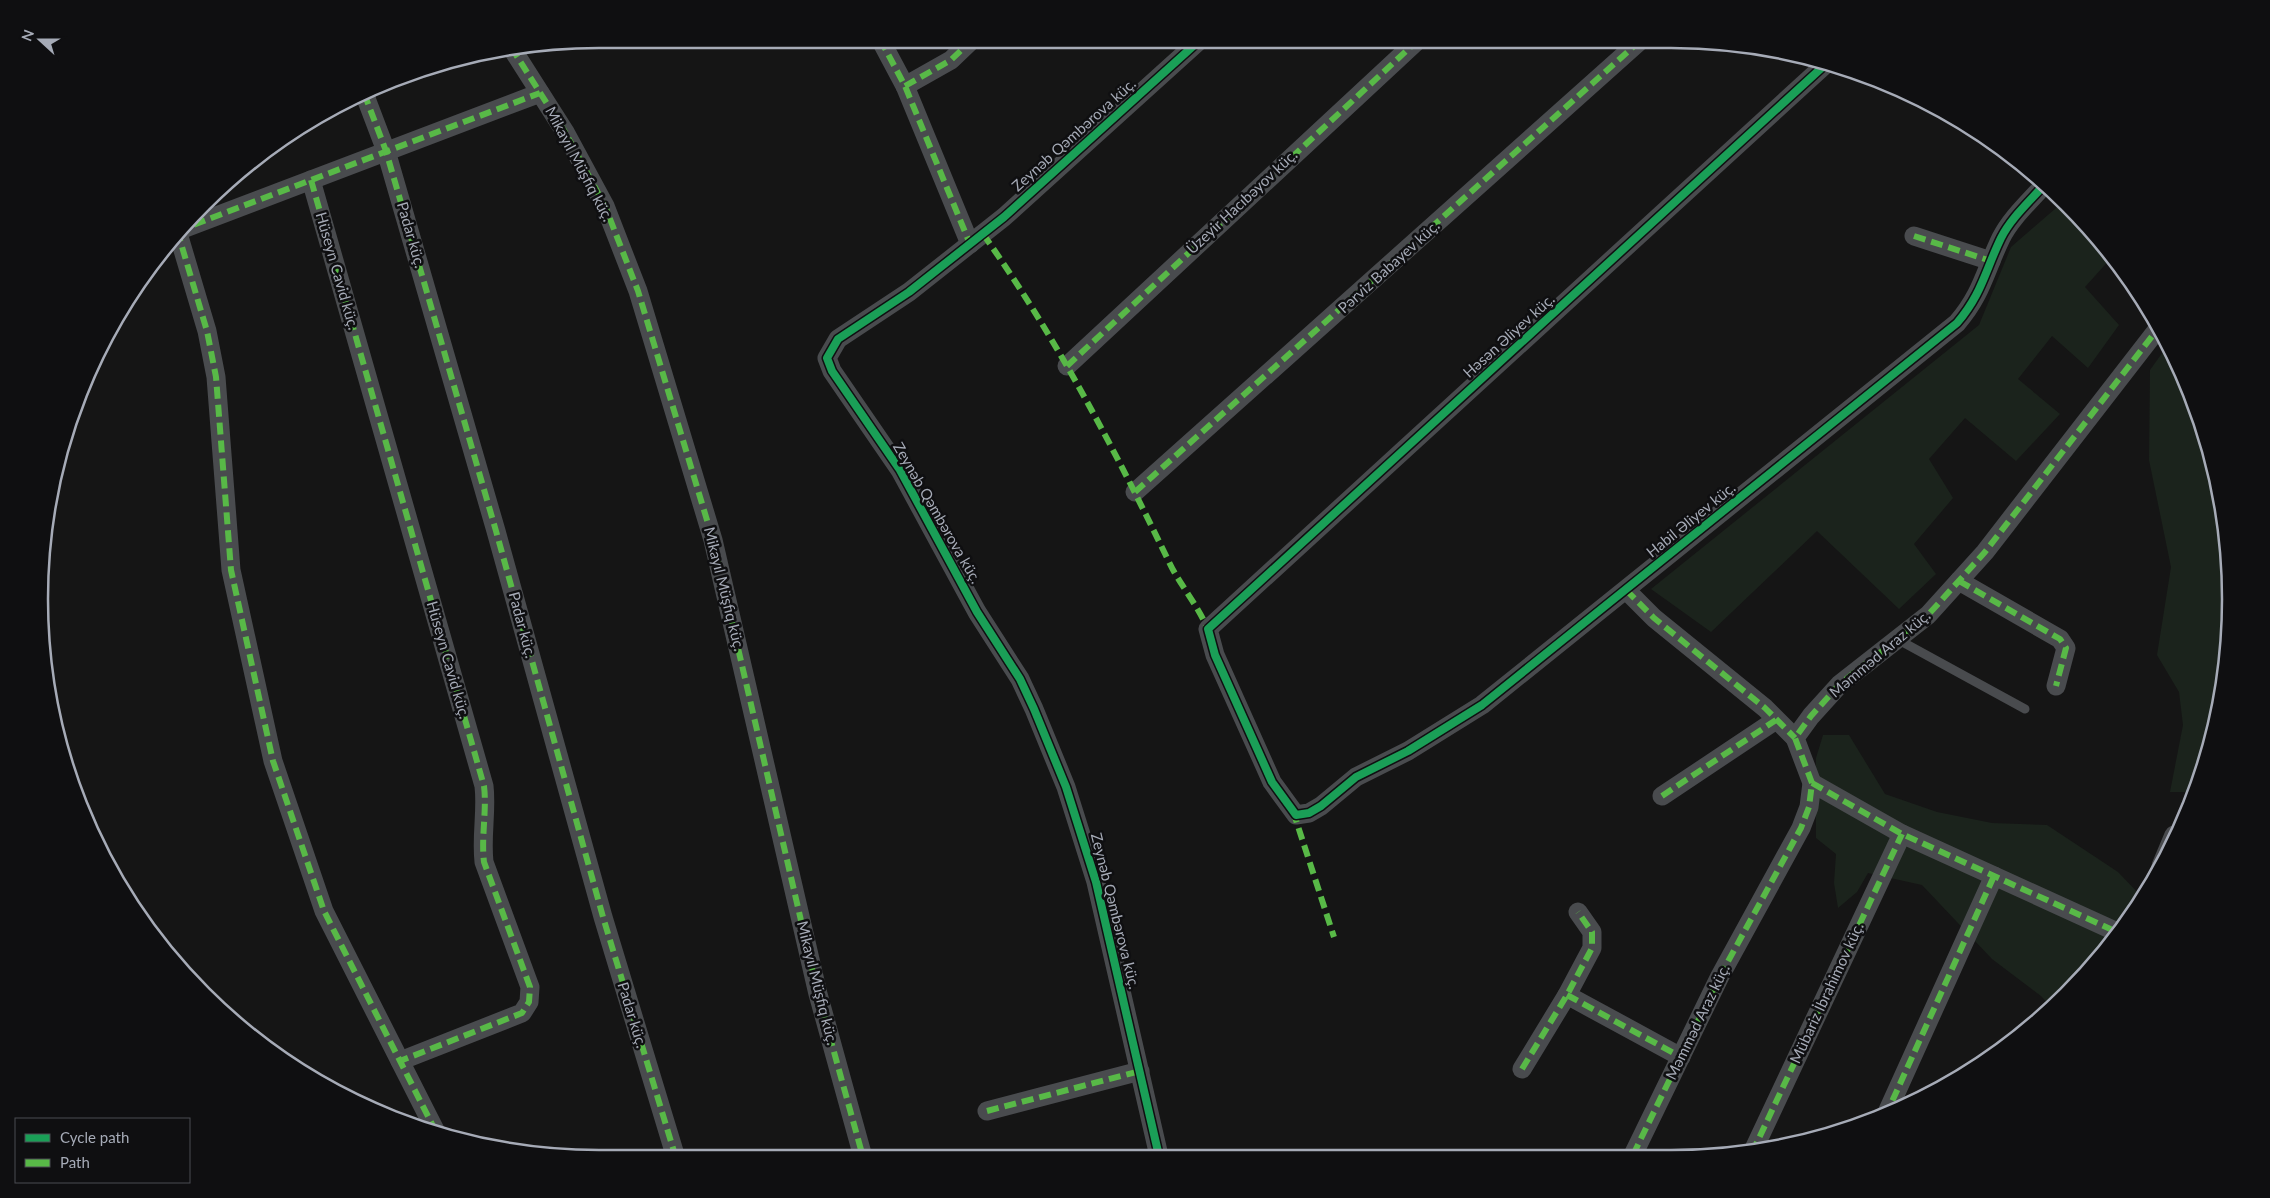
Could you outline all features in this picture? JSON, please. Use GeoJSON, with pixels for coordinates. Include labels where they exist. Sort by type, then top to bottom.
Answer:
{"type":"FeatureCollection","features":[{"type":"Feature","properties":{"kind":"street"},"geometry":{"type":"LineString","coordinates":[[885,48],[905,86],[970,244]]}},
{"type":"Feature","properties":{"kind":"street"},"geometry":{"type":"LineString","coordinates":[[905,86],[950,60],[963,48]]}},
{"type":"Feature","properties":{"kind":"street","name":"Zeynəb Qəmbərova küç."},"geometry":{"type":"LineString","coordinates":[[1158,1150],[1096,882],[1066,787],[1034,709],[1020,679],[978,612],[900,470],[832,371],[827,358],[838,339],[909,292],[1004,217],[1191,48]]}},
{"type":"Feature","properties":{"kind":"street","name":"Üzeyir Hacıbəyov küç."},"geometry":{"type":"LineString","coordinates":[[1067,366],[1409,48]]}},
{"type":"Feature","properties":{"kind":"street","name":"Pərviz Babayev küç."},"geometry":{"type":"LineString","coordinates":[[1135,492],[1632,48]]}},
{"type":"Feature","properties":{"kind":"street","name":"Mikayıl Müşfiq küç."},"geometry":{"type":"LineString","coordinates":[[515,54],[566,132],[604,206],[638,290],[713,540],[818,994],[861,1150]]}},
{"type":"Feature","properties":{"kind":"street","name":"Həsən Əliyev küç."},"geometry":{"type":"LineString","coordinates":[[1296,815],[1272,782],[1215,656],[1208,629],[1821,68]]}},
{"type":"Feature","properties":{"kind":"street"},"geometry":{"type":"LineString","coordinates":[[194,224],[540,93]]}},
{"type":"Feature","properties":{"kind":"street","name":"Padar küç."},"geometry":{"type":"LineString","coordinates":[[366,99],[386,151],[496,532],[603,917],[674,1150]]}},
{"type":"Feature","properties":{"kind":"street","name":"Hüseyn Cavid küç."},"geometry":{"type":"LineString","coordinates":[[311,180],[484,786],[486,805],[482,845],[484,862],[530,987],[529,1002],[522,1013],[400,1061]]}},
{"type":"Feature","properties":{"kind":"street","name":"Habil Əliyev küç."},"geometry":{"type":"LineString","coordinates":[[1296,815],[1309,813],[1321,806],[1356,777],[1408,751],[1482,705],[1957,323],[1978,294],[2002,237],[2014,218],[2040,189]]}},
{"type":"Feature","properties":{"kind":"street"},"geometry":{"type":"LineString","coordinates":[[1914,236],[1991,261]]}},
{"type":"Feature","properties":{"kind":"street"},"geometry":{"type":"LineString","coordinates":[[180,240],[207,331],[216,377],[231,570],[273,761],[324,911],[431,1124]]}},
{"type":"Feature","properties":{"kind":"street","name":"Məmməd Araz küç."},"geometry":{"type":"LineString","coordinates":[[1635,1150],[1720,976],[1801,828],[1809,807],[1812,784],[1795,738],[1811,716],[1840,684],[1928,615],[1985,552],[2154,333]]}},
{"type":"Feature","properties":{"kind":"street"},"geometry":{"type":"LineString","coordinates":[[1959,580],[2060,639],[2066,648],[2056,686]]}},
{"type":"Feature","properties":{"kind":"street"},"geometry":{"type":"LineString","coordinates":[[1626,590],[1654,618],[1716,667],[1795,738]]}},
{"type":"Feature","properties":{"kind":"street"},"geometry":{"type":"LineString","coordinates":[[1662,796],[1776,720]]}},
{"type":"Feature","properties":{"kind":"street"},"geometry":{"type":"LineString","coordinates":[[1812,784],[1902,834],[2113,930]]}},
{"type":"Feature","properties":{"kind":"street","name":"Mübariz İbrahimov küç."},"geometry":{"type":"LineString","coordinates":[[1756,1144],[1902,834]]}},
{"type":"Feature","properties":{"kind":"street"},"geometry":{"type":"LineString","coordinates":[[1890,1105],[1994,876]]}},
{"type":"Feature","properties":{"kind":"street"},"geometry":{"type":"LineString","coordinates":[[1522,1069],[1592,948],[1592,932],[1578,912]]}},
{"type":"Feature","properties":{"kind":"street"},"geometry":{"type":"LineString","coordinates":[[1567,994],[1681,1057]]}},
{"type":"Feature","properties":{"kind":"street"},"geometry":{"type":"LineString","coordinates":[[987,1111],[1140,1071]]}},
{"type":"Feature","properties":{"kind":"lane"},"geometry":{"type":"LineString","coordinates":[[1897,639],[2025,709]]}},
{"type":"Feature","properties":{"kind":"shaded area"},"geometry":{"type":"Polygon","coordinates":[[[2058,206],[2086,235],[2108,262],[2085,287],[2119,325],[2088,368],[2052,336],[2018,379],[2060,414],[2016,461],[1965,418],[1929,459],[1953,498],[1914,544],[1936,574],[1899,609],[1817,531],[1711,632],[1651,589],[1979,325],[2011,247],[2058,206]]]}},
{"type":"Feature","properties":{"kind":"shaded area"},"geometry":{"type":"Polygon","coordinates":[[[2164,351],[2181,388],[2204,456],[2218,527],[2222,599],[2218,671],[2204,742],[2187,792],[2170,792],[2183,725],[2179,692],[2157,655],[2171,567],[2149,460],[2150,370],[2164,351]]]}},
{"type":"Feature","properties":{"kind":"shaded area"},"geometry":{"type":"Polygon","coordinates":[[[1823,735],[1849,735],[1885,794],[1937,812],[1992,823],[2047,825],[2118,872],[2138,893],[2109,935],[2086,963],[2047,1003],[1992,959],[1922,885],[1868,873],[1857,892],[1838,908],[1834,883],[1836,854],[1816,838],[1816,758],[1823,735]]]}},
{"type":"Feature","properties":{"kind":"marked path"},"geometry":{"type":"LineString","coordinates":[[885,48],[905,86],[970,244]]}},
{"type":"Feature","properties":{"kind":"marked path"},"geometry":{"type":"LineString","coordinates":[[905,86],[951,60],[964,48]]}},
{"type":"Feature","properties":{"kind":"marked path"},"geometry":{"type":"LineString","coordinates":[[1067,366],[1409,48]]}},
{"type":"Feature","properties":{"kind":"marked path"},"geometry":{"type":"LineString","coordinates":[[1135,492],[1632,48]]}},
{"type":"Feature","properties":{"kind":"marked path"},"geometry":{"type":"LineString","coordinates":[[515,54],[565,132],[605,206],[638,291],[713,540],[818,994],[861,1150]]}},
{"type":"Feature","properties":{"kind":"marked path"},"geometry":{"type":"LineString","coordinates":[[194,225],[540,93]]}},
{"type":"Feature","properties":{"kind":"marked path"},"geometry":{"type":"LineString","coordinates":[[366,99],[386,151],[496,531],[603,917],[674,1150]]}},
{"type":"Feature","properties":{"kind":"marked path"},"geometry":{"type":"LineString","coordinates":[[311,180],[484,786],[484,862],[530,987],[529,1002],[522,1013],[400,1061]]}},
{"type":"Feature","properties":{"kind":"marked path"},"geometry":{"type":"LineString","coordinates":[[983,234],[1010,273],[1060,354],[1128,479],[1174,572],[1202,617],[1209,634]]}},
{"type":"Feature","properties":{"kind":"marked path"},"geometry":{"type":"LineString","coordinates":[[1914,236],[1991,261]]}},
{"type":"Feature","properties":{"kind":"marked path"},"geometry":{"type":"LineString","coordinates":[[180,240],[207,331],[216,377],[231,570],[273,761],[324,911],[432,1124]]}},
{"type":"Feature","properties":{"kind":"marked path"},"geometry":{"type":"LineString","coordinates":[[1635,1150],[1720,976],[1801,828],[1809,807],[1812,783],[1795,738],[1811,716],[1840,684],[1928,615],[1985,552],[2154,333]]}},
{"type":"Feature","properties":{"kind":"marked path"},"geometry":{"type":"LineString","coordinates":[[1959,581],[2060,639],[2066,648],[2056,686]]}},
{"type":"Feature","properties":{"kind":"marked path"},"geometry":{"type":"LineString","coordinates":[[1626,590],[1654,618],[1765,708],[1795,738]]}},
{"type":"Feature","properties":{"kind":"marked path"},"geometry":{"type":"LineString","coordinates":[[1662,796],[1776,720]]}},
{"type":"Feature","properties":{"kind":"marked path"},"geometry":{"type":"LineString","coordinates":[[1812,783],[1902,834],[2113,930]]}},
{"type":"Feature","properties":{"kind":"marked path"},"geometry":{"type":"LineString","coordinates":[[1293,811],[1334,937]]}},
{"type":"Feature","properties":{"kind":"marked path"},"geometry":{"type":"LineString","coordinates":[[1756,1144],[1902,834]]}},
{"type":"Feature","properties":{"kind":"marked path"},"geometry":{"type":"LineString","coordinates":[[1890,1105],[1994,876]]}},
{"type":"Feature","properties":{"kind":"marked path"},"geometry":{"type":"LineString","coordinates":[[1522,1069],[1567,995],[1592,948],[1592,932],[1578,912]]}},
{"type":"Feature","properties":{"kind":"marked path"},"geometry":{"type":"LineString","coordinates":[[1567,995],[1681,1057]]}},
{"type":"Feature","properties":{"kind":"marked path"},"geometry":{"type":"LineString","coordinates":[[987,1111],[1140,1071]]}},
{"type":"Feature","properties":{"kind":"cycle path"},"geometry":{"type":"LineString","coordinates":[[1158,1150],[1096,882],[1066,787],[1034,709],[1020,679],[977,612],[900,470],[832,371],[827,358],[838,339],[909,292],[1004,217],[1191,48]]}},
{"type":"Feature","properties":{"kind":"cycle path"},"geometry":{"type":"LineString","coordinates":[[1821,68],[1208,629],[1215,655],[1272,782],[1296,815],[1309,813],[1321,806],[1356,777],[1408,751],[1482,705],[1957,323],[1978,292],[2005,231],[2040,189]]}}]}
